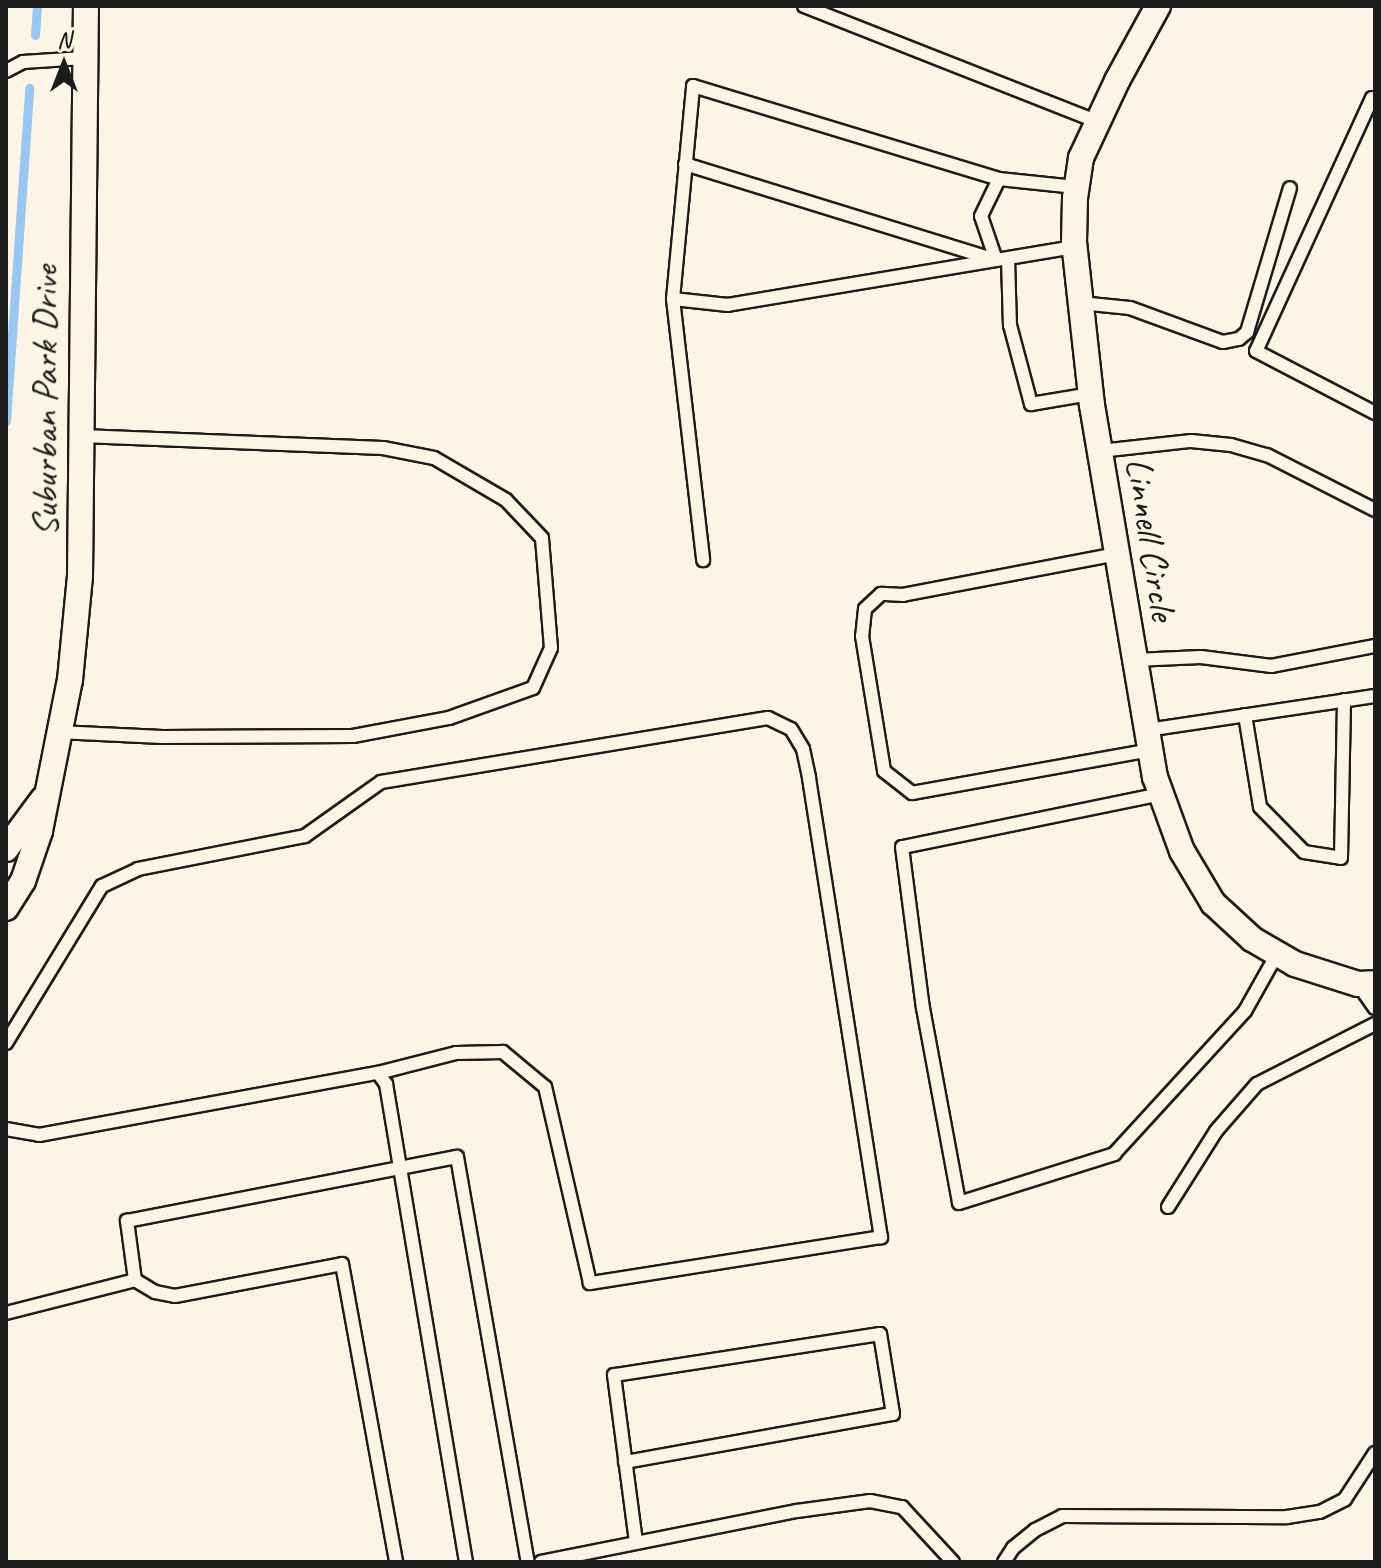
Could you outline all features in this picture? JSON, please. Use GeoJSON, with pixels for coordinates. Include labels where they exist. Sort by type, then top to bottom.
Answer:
{"type":"FeatureCollection","features":[{"type":"Feature","properties":{"kind":"street","name":"Suburban Park Drive"},"geometry":{"type":"LineString","coordinates":[[6,908],[23,881],[40,831],[70,680],[80,576],[86,6]]}},
{"type":"Feature","properties":{"kind":"street","name":"Linnell Circle"},"geometry":{"type":"LineString","coordinates":[[1158,6],[1081,158],[1076,187],[1074,247],[1091,394],[1148,740],[1161,794],[1182,851],[1213,903],[1252,939],[1295,964],[1366,984]]}},
{"type":"Feature","properties":{"kind":"street","name":"Suburban Park Drive"},"geometry":{"type":"LineString","coordinates":[[6,849],[47,794]]}},
{"type":"Feature","properties":{"kind":"lane"},"geometry":{"type":"LineString","coordinates":[[804,6],[1098,122]]}},
{"type":"Feature","properties":{"kind":"lane"},"geometry":{"type":"LineString","coordinates":[[6,71],[23,62],[84,58]]}},
{"type":"Feature","properties":{"kind":"lane"},"geometry":{"type":"LineString","coordinates":[[703,560],[673,299],[693,86],[999,179],[1076,187]]}},
{"type":"Feature","properties":{"kind":"lane"},"geometry":{"type":"LineString","coordinates":[[1375,99],[1372,98],[1256,351],[1375,413]]}},
{"type":"Feature","properties":{"kind":"lane"},"geometry":{"type":"LineString","coordinates":[[685,164],[1002,260]]}},
{"type":"Feature","properties":{"kind":"lane"},"geometry":{"type":"LineString","coordinates":[[999,179],[981,216],[1002,260],[1010,325],[1031,404],[1091,394]]}},
{"type":"Feature","properties":{"kind":"lane"},"geometry":{"type":"LineString","coordinates":[[1080,303],[1130,308],[1223,342],[1239,339],[1247,332],[1290,188]]}},
{"type":"Feature","properties":{"kind":"lane"},"geometry":{"type":"LineString","coordinates":[[673,299],[728,305],[1074,247]]}},
{"type":"Feature","properties":{"kind":"lane"},"geometry":{"type":"LineString","coordinates":[[58,732],[162,737],[353,736],[449,718],[533,688],[551,648],[542,538],[506,500],[434,458],[383,448],[81,436]]}},
{"type":"Feature","properties":{"kind":"lane"},"geometry":{"type":"LineString","coordinates":[[1100,451],[1179,442],[1231,445],[1267,455],[1375,510]]}},
{"type":"Feature","properties":{"kind":"lane"},"geometry":{"type":"LineString","coordinates":[[1117,554],[903,595],[881,594],[865,609],[862,636],[884,771],[912,793],[1245,715],[1375,696]]}},
{"type":"Feature","properties":{"kind":"lane"},"geometry":{"type":"LineString","coordinates":[[1134,660],[1201,657],[1271,666],[1375,646]]}},
{"type":"Feature","properties":{"kind":"lane"},"geometry":{"type":"LineString","coordinates":[[1245,715],[1260,807],[1304,852],[1341,858],[1344,700]]}},
{"type":"Feature","properties":{"kind":"lane"},"geometry":{"type":"LineString","coordinates":[[6,1043],[102,886],[138,869],[305,836],[381,782],[768,718],[791,729],[803,749],[881,1237],[590,1283],[545,1087],[503,1052],[456,1053],[378,1073],[39,1135],[6,1129]]}},
{"type":"Feature","properties":{"kind":"lane"},"geometry":{"type":"LineString","coordinates":[[1161,794],[902,847],[923,1008],[959,1203],[1114,1154],[1245,1011],[1277,954]]}},
{"type":"Feature","properties":{"kind":"lane"},"geometry":{"type":"LineString","coordinates":[[1366,984],[1375,1008]]}},
{"type":"Feature","properties":{"kind":"lane"},"geometry":{"type":"LineString","coordinates":[[1168,1207],[1216,1131],[1257,1084],[1375,1024]]}},
{"type":"Feature","properties":{"kind":"lane"},"geometry":{"type":"LineString","coordinates":[[378,1073],[386,1084],[466,1562]]}},
{"type":"Feature","properties":{"kind":"lane"},"geometry":{"type":"LineString","coordinates":[[135,1280],[127,1221],[457,1157],[528,1562]]}},
{"type":"Feature","properties":{"kind":"lane"},"geometry":{"type":"LineString","coordinates":[[6,1313],[135,1280],[155,1292],[175,1296],[342,1264],[396,1562]]}},
{"type":"Feature","properties":{"kind":"lane"},"geometry":{"type":"LineString","coordinates":[[625,1462],[893,1414],[880,1334],[614,1375],[625,1462],[636,1543]]}},
{"type":"Feature","properties":{"kind":"lane"},"geometry":{"type":"LineString","coordinates":[[1004,1562],[1013,1548],[1035,1530],[1062,1516],[1287,1517],[1320,1512],[1345,1499],[1375,1453]]}},
{"type":"Feature","properties":{"kind":"lane"},"geometry":{"type":"LineString","coordinates":[[1364,1469],[1375,1479]]}},
{"type":"Feature","properties":{"kind":"lane"},"geometry":{"type":"LineString","coordinates":[[541,1562],[797,1511],[870,1501],[902,1507],[953,1562]]}},
{"type":"Feature","properties":{"kind":"waterway"},"geometry":{"type":"LineString","coordinates":[[35,35],[37,6]]}},
{"type":"Feature","properties":{"kind":"waterway"},"geometry":{"type":"LineString","coordinates":[[6,421],[29,88]]}}]}
